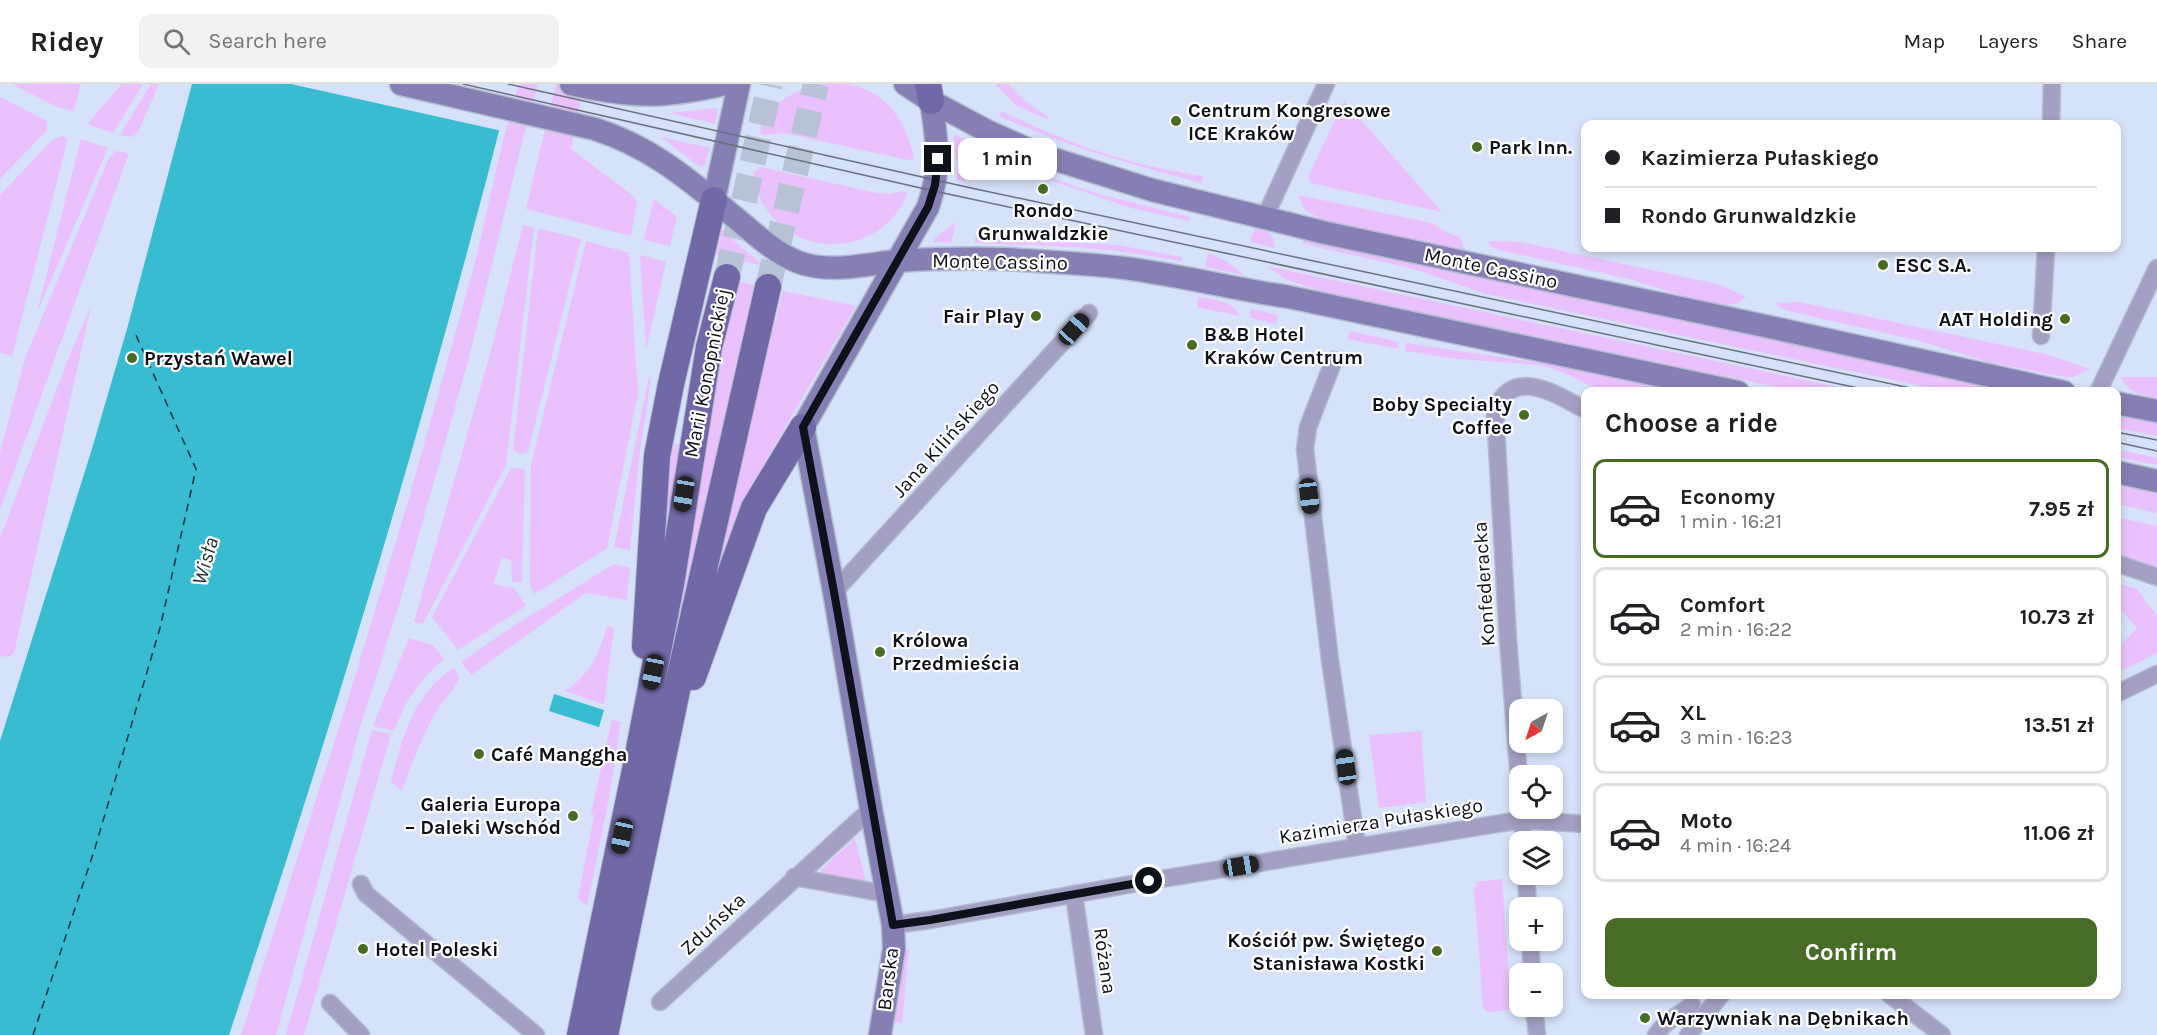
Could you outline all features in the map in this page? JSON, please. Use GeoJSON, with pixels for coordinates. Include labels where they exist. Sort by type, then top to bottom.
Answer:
{"type":"FeatureCollection","features":[{"type":"Feature","properties":{"kind":"main road"},"geometry":{"type":"LineString","coordinates":[[401,84],[613,134],[660,158],[686,176],[764,241],[798,262],[823,267],[839,267],[899,261]]}},
{"type":"Feature","properties":{"kind":"main road"},"geometry":{"type":"LineString","coordinates":[[571,84],[623,94],[662,96],[725,84]]}},
{"type":"Feature","properties":{"kind":"main road"},"geometry":{"type":"LineString","coordinates":[[641,735],[657,456],[670,384],[739,84]]}},
{"type":"Feature","properties":{"kind":"main road"},"geometry":{"type":"LineString","coordinates":[[665,743],[715,620],[754,508],[899,261],[928,207],[936,181],[938,159],[930,93],[905,84]]}},
{"type":"Feature","properties":{"kind":"main road","name":"Monte Cassino"},"geometry":{"type":"LineString","coordinates":[[930,93],[987,130],[1041,155],[1152,190],[1326,233],[1767,326],[2042,387]]}},
{"type":"Feature","properties":{"kind":"main road","name":"Monte Cassino"},"geometry":{"type":"LineString","coordinates":[[899,261],[957,258],[1068,262],[1124,268],[1289,297],[1710,387]]}},
{"type":"Feature","properties":{"kind":"main road","name":"Marii Konopnickiej"},"geometry":{"type":"LineString","coordinates":[[580,1035],[671,584],[708,347],[727,277]]}},
{"type":"Feature","properties":{"kind":"main road","name":"Marii Konopnickiej"},"geometry":{"type":"LineString","coordinates":[[605,1035],[665,743],[768,286]]}},
{"type":"Feature","properties":{"kind":"main road"},"geometry":{"type":"LineString","coordinates":[[2121,404],[2157,411]]}},
{"type":"Feature","properties":{"kind":"main road","name":"Barska"},"geometry":{"type":"LineString","coordinates":[[803,427],[893,925],[894,949],[880,1035]]}},
{"type":"Feature","properties":{"kind":"main road"},"geometry":{"type":"LineString","coordinates":[[2121,473],[2157,481]]}},
{"type":"Feature","properties":{"kind":"street"},"geometry":{"type":"LineString","coordinates":[[1264,217],[1326,84]]}},
{"type":"Feature","properties":{"kind":"street"},"geometry":{"type":"LineString","coordinates":[[2051,120],[2052,84]]}},
{"type":"Feature","properties":{"kind":"street"},"geometry":{"type":"LineString","coordinates":[[2041,336],[2046,252]]}},
{"type":"Feature","properties":{"kind":"street"},"geometry":{"type":"LineString","coordinates":[[2100,387],[2157,268]]}},
{"type":"Feature","properties":{"kind":"street","name":"Jana Kilińskiego"},"geometry":{"type":"LineString","coordinates":[[834,592],[1089,313]]}},
{"type":"Feature","properties":{"kind":"street"},"geometry":{"type":"LineString","coordinates":[[1334,360],[1308,427],[1305,449],[1329,648],[1357,846]]}},
{"type":"Feature","properties":{"kind":"street","name":"Konfederacka"},"geometry":{"type":"LineString","coordinates":[[1518,765],[1495,410],[1502,398],[1521,386],[1527,385],[1543,389],[1581,408]]}},
{"type":"Feature","properties":{"kind":"street"},"geometry":{"type":"LineString","coordinates":[[2121,565],[2157,577]]}},
{"type":"Feature","properties":{"kind":"street"},"geometry":{"type":"LineString","coordinates":[[2121,692],[2157,674]]}},
{"type":"Feature","properties":{"kind":"street","name":"Zduńska"},"geometry":{"type":"LineString","coordinates":[[660,1002],[871,809]]}},
{"type":"Feature","properties":{"kind":"street","name":"Kazimierza Pułaskiego"},"geometry":{"type":"LineString","coordinates":[[893,925],[1357,846],[1509,816]]}},
{"type":"Feature","properties":{"kind":"street","name":"Kazimierza Pułaskiego"},"geometry":{"type":"LineString","coordinates":[[1553,819],[1581,823]]}},
{"type":"Feature","properties":{"kind":"street"},"geometry":{"type":"LineString","coordinates":[[794,878],[887,894]]}},
{"type":"Feature","properties":{"kind":"street"},"geometry":{"type":"LineString","coordinates":[[361,884],[366,894],[536,1035]]}},
{"type":"Feature","properties":{"kind":"street","name":"Różana"},"geometry":{"type":"LineString","coordinates":[[1074,894],[1094,1035]]}},
{"type":"Feature","properties":{"kind":"street"},"geometry":{"type":"LineString","coordinates":[[1656,1035],[1665,1024],[1710,999]]}},
{"type":"Feature","properties":{"kind":"street"},"geometry":{"type":"LineString","coordinates":[[1895,999],[1942,1035]]}},
{"type":"Feature","properties":{"kind":"street"},"geometry":{"type":"LineString","coordinates":[[330,1003],[362,1035]]}},
{"type":"Feature","properties":{"kind":"street"},"geometry":{"type":"LineString","coordinates":[[1688,1035],[1694,1006]]}},
{"type":"Feature","properties":{"kind":"street"},"geometry":{"type":"LineString","coordinates":[[1535,1017],[1537,1035]]}},
{"type":"Feature","properties":{"kind":"shaded area"},"geometry":{"type":"Polygon","coordinates":[[[12,84],[81,84],[74,111],[57,107],[12,84]]]}},
{"type":"Feature","properties":{"kind":"shaded area"},"geometry":{"type":"Polygon","coordinates":[[[122,84],[143,84],[113,133],[87,124],[122,84]]]}},
{"type":"Feature","properties":{"kind":"shaded area"},"geometry":{"type":"Polygon","coordinates":[[[151,84],[159,84],[138,132],[132,137],[120,135],[151,84]]]}},
{"type":"Feature","properties":{"kind":"shaded area"},"geometry":{"type":"Polygon","coordinates":[[[519,84],[538,84],[467,365],[399,605],[360,727],[276,1035],[241,1035],[407,505],[475,263],[504,136],[519,84]]]}},
{"type":"Feature","properties":{"kind":"shaded area"},"geometry":{"type":"Polygon","coordinates":[[[556,84],[584,84],[571,149],[637,201],[631,236],[526,209],[556,84]]]}},
{"type":"Feature","properties":{"kind":"shaded area"},"geometry":{"type":"Polygon","coordinates":[[[819,84],[847,84],[861,88],[884,101],[901,121],[914,159],[908,160],[784,133],[763,135],[760,132],[767,114],[782,100],[800,90],[819,84]]]}},
{"type":"Feature","properties":{"kind":"shaded area"},"geometry":{"type":"Polygon","coordinates":[[[995,84],[1008,84],[1024,100],[1048,117],[1047,119],[1017,106],[995,84]]]}},
{"type":"Feature","properties":{"kind":"shaded area"},"geometry":{"type":"Polygon","coordinates":[[[0,97],[47,121],[47,130],[0,179],[0,97]]]}},
{"type":"Feature","properties":{"kind":"shaded area"},"geometry":{"type":"Polygon","coordinates":[[[1344,101],[1442,212],[1310,183],[1308,177],[1344,101]]]}},
{"type":"Feature","properties":{"kind":"shaded area"},"geometry":{"type":"Polygon","coordinates":[[[715,108],[718,110],[715,124],[669,113],[715,108]]]}},
{"type":"Feature","properties":{"kind":"shaded area"},"geometry":{"type":"Polygon","coordinates":[[[1002,111],[1026,123],[1100,152],[1151,166],[1203,176],[1202,183],[1074,146],[999,116],[1002,111]]]}},
{"type":"Feature","properties":{"kind":"shaded area"},"geometry":{"type":"Polygon","coordinates":[[[955,134],[973,144],[965,182],[957,180],[953,137],[955,134]]]}},
{"type":"Feature","properties":{"kind":"shaded area"},"geometry":{"type":"Polygon","coordinates":[[[62,136],[68,138],[12,356],[0,353],[0,195],[52,140],[62,136]]]}},
{"type":"Feature","properties":{"kind":"shaded area"},"geometry":{"type":"Polygon","coordinates":[[[661,137],[710,148],[705,165],[700,167],[661,137]]]}},
{"type":"Feature","properties":{"kind":"shaded area"},"geometry":{"type":"Polygon","coordinates":[[[81,139],[108,148],[38,308],[81,139]]]}},
{"type":"Feature","properties":{"kind":"shaded area"},"geometry":{"type":"Polygon","coordinates":[[[115,151],[129,153],[0,510],[0,453],[25,358],[108,160],[115,151]]]}},
{"type":"Feature","properties":{"kind":"shaded area"},"geometry":{"type":"Polygon","coordinates":[[[992,153],[1051,178],[1099,194],[1190,217],[1189,221],[1131,208],[991,160],[992,153]]]}},
{"type":"Feature","properties":{"kind":"shaded area"},"geometry":{"type":"Polygon","coordinates":[[[760,167],[877,193],[889,194],[903,191],[908,193],[897,213],[881,228],[863,238],[843,244],[823,244],[803,238],[784,228],[768,211],[756,188],[754,172],[760,167]]]}},
{"type":"Feature","properties":{"kind":"shaded area"},"geometry":{"type":"Polygon","coordinates":[[[1298,195],[1431,223],[1460,237],[1465,251],[1320,219],[1305,210],[1298,195]]]}},
{"type":"Feature","properties":{"kind":"shaded area"},"geometry":{"type":"Polygon","coordinates":[[[654,199],[677,217],[670,246],[644,240],[654,199]]]}},
{"type":"Feature","properties":{"kind":"shaded area"},"geometry":{"type":"Polygon","coordinates":[[[956,222],[951,243],[934,242],[934,239],[956,222]]]}},
{"type":"Feature","properties":{"kind":"shaded area"},"geometry":{"type":"Polygon","coordinates":[[[523,225],[534,228],[506,465],[423,624],[414,622],[492,347],[523,225]]]}},
{"type":"Feature","properties":{"kind":"shaded area"},"geometry":{"type":"Polygon","coordinates":[[[538,228],[581,239],[528,452],[522,454],[513,450],[538,228]]]}},
{"type":"Feature","properties":{"kind":"shaded area"},"geometry":{"type":"Polygon","coordinates":[[[720,229],[726,231],[725,233],[764,266],[713,254],[720,229]]]}},
{"type":"Feature","properties":{"kind":"shaded area"},"geometry":{"type":"Polygon","coordinates":[[[1255,229],[1269,232],[1276,246],[1274,248],[1251,242],[1255,229]]]}},
{"type":"Feature","properties":{"kind":"shaded area"},"geometry":{"type":"Polygon","coordinates":[[[975,237],[1118,245],[1182,257],[1181,261],[1076,247],[975,243],[975,237]]]}},
{"type":"Feature","properties":{"kind":"shaded area"},"geometry":{"type":"Polygon","coordinates":[[[1305,239],[2002,387],[1926,387],[1486,294],[1414,269],[1304,244],[1305,239]]]}},
{"type":"Feature","properties":{"kind":"shaded area"},"geometry":{"type":"Polygon","coordinates":[[[586,241],[629,253],[638,394],[607,548],[535,594],[530,586],[531,465],[586,241]]]}},
{"type":"Feature","properties":{"kind":"shaded area"},"geometry":{"type":"Polygon","coordinates":[[[1488,241],[1520,242],[1708,282],[1746,297],[1736,304],[1720,306],[1633,280],[1499,250],[1491,246],[1488,241]]]}},
{"type":"Feature","properties":{"kind":"shaded area"},"geometry":{"type":"Polygon","coordinates":[[[1208,253],[1226,261],[1244,275],[1205,267],[1208,253]]]}},
{"type":"Feature","properties":{"kind":"shaded area"},"geometry":{"type":"Polygon","coordinates":[[[640,255],[666,262],[646,350],[640,255]]]}},
{"type":"Feature","properties":{"kind":"shaded area"},"geometry":{"type":"Polygon","coordinates":[[[1266,266],[1836,387],[1777,387],[1327,293],[1287,280],[1266,266]]]}},
{"type":"Feature","properties":{"kind":"shaded area"},"geometry":{"type":"Polygon","coordinates":[[[736,281],[758,286],[676,643],[673,644],[712,386],[736,281]]]}},
{"type":"Feature","properties":{"kind":"shaded area"},"geometry":{"type":"Polygon","coordinates":[[[783,291],[856,306],[766,460],[715,575],[769,331],[773,331],[783,291]]]}},
{"type":"Feature","properties":{"kind":"shaded area"},"geometry":{"type":"Polygon","coordinates":[[[1198,297],[1228,304],[1240,316],[1197,307],[1198,297]]]}},
{"type":"Feature","properties":{"kind":"shaded area"},"geometry":{"type":"Polygon","coordinates":[[[1799,302],[2049,355],[2089,369],[2073,377],[2064,377],[1988,362],[1920,341],[1784,310],[1774,303],[1799,302]]]}},
{"type":"Feature","properties":{"kind":"shaded area"},"geometry":{"type":"Polygon","coordinates":[[[91,306],[14,653],[9,657],[0,656],[0,538],[72,349],[91,306]]]}},
{"type":"Feature","properties":{"kind":"shaded area"},"geometry":{"type":"Polygon","coordinates":[[[1252,309],[1278,315],[1276,324],[1251,318],[1252,309]]]}},
{"type":"Feature","properties":{"kind":"shaded area"},"geometry":{"type":"Polygon","coordinates":[[[1350,331],[1399,342],[1398,349],[1348,339],[1350,331]]]}},
{"type":"Feature","properties":{"kind":"shaded area"},"geometry":{"type":"Polygon","coordinates":[[[1405,343],[1561,366],[1657,387],[1592,387],[1563,372],[1539,365],[1458,359],[1405,351],[1405,343]]]}},
{"type":"Feature","properties":{"kind":"shaded area"},"geometry":{"type":"Polygon","coordinates":[[[649,377],[651,378],[639,460],[630,550],[614,547],[649,377]]]}},
{"type":"Feature","properties":{"kind":"shaded area"},"geometry":{"type":"Polygon","coordinates":[[[2121,377],[2157,377],[2157,398],[2131,390],[2121,377]]]}},
{"type":"Feature","properties":{"kind":"shaded area"},"geometry":{"type":"Polygon","coordinates":[[[2121,413],[2157,420],[2157,436],[2121,429],[2121,413]]]}},
{"type":"Feature","properties":{"kind":"shaded area"},"geometry":{"type":"Polygon","coordinates":[[[675,444],[681,444],[659,591],[666,469],[675,444]]]}},
{"type":"Feature","properties":{"kind":"shaded area"},"geometry":{"type":"Polygon","coordinates":[[[2121,450],[2157,458],[2157,465],[2121,458],[2121,450]]]}},
{"type":"Feature","properties":{"kind":"shaded area"},"geometry":{"type":"Polygon","coordinates":[[[511,468],[525,469],[522,582],[512,582],[511,560],[502,558],[493,584],[514,588],[526,606],[458,650],[432,617],[511,468]]]}},
{"type":"Feature","properties":{"kind":"shaded area"},"geometry":{"type":"Polygon","coordinates":[[[2121,486],[2157,494],[2157,513],[2121,505],[2121,486]]]}},
{"type":"Feature","properties":{"kind":"shaded area"},"geometry":{"type":"Polygon","coordinates":[[[2121,518],[2157,526],[2157,568],[2121,556],[2121,518]]]}},
{"type":"Feature","properties":{"kind":"shaded area"},"geometry":{"type":"Polygon","coordinates":[[[614,564],[630,568],[627,600],[586,593],[471,675],[461,662],[515,625],[614,564]]]}},
{"type":"Feature","properties":{"kind":"shaded area"},"geometry":{"type":"Polygon","coordinates":[[[2121,584],[2137,589],[2157,616],[2157,653],[2121,671],[2121,645],[2137,628],[2121,610],[2121,584]]]}},
{"type":"Feature","properties":{"kind":"shaded area"},"geometry":{"type":"Polygon","coordinates":[[[607,626],[614,628],[604,704],[565,691],[582,677],[593,663],[607,626]]]}},
{"type":"Feature","properties":{"kind":"shaded area"},"geometry":{"type":"Polygon","coordinates":[[[409,638],[433,645],[444,659],[414,691],[394,731],[373,726],[409,638]]]}},
{"type":"Feature","properties":{"kind":"shaded area"},"geometry":{"type":"Polygon","coordinates":[[[454,667],[459,677],[458,681],[438,708],[427,728],[402,791],[391,782],[411,718],[428,691],[454,667]]]}},
{"type":"Feature","properties":{"kind":"shaded area"},"geometry":{"type":"Polygon","coordinates":[[[612,719],[621,722],[610,793],[587,906],[578,898],[594,815],[591,814],[612,719]]]}},
{"type":"Feature","properties":{"kind":"shaded area"},"geometry":{"type":"Polygon","coordinates":[[[372,730],[391,734],[304,1035],[286,1035],[372,730]]]}},
{"type":"Feature","properties":{"kind":"shaded area"},"geometry":{"type":"Polygon","coordinates":[[[1421,731],[1426,802],[1379,808],[1369,735],[1421,731]]]}},
{"type":"Feature","properties":{"kind":"shaded area"},"geometry":{"type":"Polygon","coordinates":[[[855,838],[866,882],[822,875],[821,870],[855,838]]]}},
{"type":"Feature","properties":{"kind":"shaded area"},"geometry":{"type":"Polygon","coordinates":[[[1502,879],[1509,1010],[1488,1012],[1483,1008],[1474,887],[1477,887],[1476,882],[1502,879]]]}},
{"type":"Feature","properties":{"kind":"shaded area"},"geometry":{"type":"Polygon","coordinates":[[[903,949],[909,949],[902,1023],[894,1022],[903,949]]]}},
{"type":"Feature","properties":{"kind":"shaded area"},"geometry":{"type":"Polygon","coordinates":[[[1386,956],[1387,966],[1366,968],[1365,957],[1386,956]]]}},
{"type":"Feature","properties":{"kind":"water","name":"Wisła"},"geometry":{"type":"Polygon","coordinates":[[[192,84],[511,84],[448,324],[379,562],[306,799],[229,1035],[0,1035],[0,741],[91,452],[127,329],[192,84]]]}},
{"type":"Feature","properties":{"kind":"water"},"geometry":{"type":"Polygon","coordinates":[[[554,694],[604,710],[599,727],[549,711],[554,694]]]}},
{"type":"Feature","properties":{"kind":"pier"},"geometry":{"type":"Polygon","coordinates":[[[291,84],[514,84],[502,131],[291,84]]]}},
{"type":"Feature","properties":{"kind":"ferry route"},"geometry":{"type":"LineString","coordinates":[[33,1035],[95,848],[160,628],[196,469],[135,333]]}},
{"type":"Feature","properties":{"kind":"tunnel"},"geometry":{"type":"LineString","coordinates":[[727,277],[770,84]]}},
{"type":"Feature","properties":{"kind":"tunnel"},"geometry":{"type":"LineString","coordinates":[[768,287],[816,84]]}},
{"type":"Feature","properties":{"kind":"tram line"},"geometry":{"type":"LineString","coordinates":[[463,84],[934,191],[1854,387]]}},
{"type":"Feature","properties":{"kind":"tram line"},"geometry":{"type":"LineString","coordinates":[[508,84],[971,188],[1906,387]]}},
{"type":"Feature","properties":{"kind":"tram line"},"geometry":{"type":"LineString","coordinates":[[2121,433],[2157,440]]}},
{"type":"Feature","properties":{"kind":"tram line"},"geometry":{"type":"LineString","coordinates":[[2121,443],[2157,451]]}},
{"type":"Feature","properties":{"kind":"place","name":"Centrum Kongresowe ICE Kraków"},"geometry":{"type":"Point","coordinates":[1176,121]}},
{"type":"Feature","properties":{"kind":"place","name":"Park Inn."},"geometry":{"type":"Point","coordinates":[1477,147]}},
{"type":"Feature","properties":{"kind":"place","name":"Rondo Grunwaldzkie"},"geometry":{"type":"Point","coordinates":[1043,189]}},
{"type":"Feature","properties":{"kind":"place","name":"ESC S.A."},"geometry":{"type":"Point","coordinates":[1883,265]}},
{"type":"Feature","properties":{"kind":"place","name":"Fair Play"},"geometry":{"type":"Point","coordinates":[1036,316]}},
{"type":"Feature","properties":{"kind":"place","name":"AAT Holding"},"geometry":{"type":"Point","coordinates":[2065,319]}},
{"type":"Feature","properties":{"kind":"place","name":"B&B Hotel Kraków Centrum"},"geometry":{"type":"Point","coordinates":[1192,345]}},
{"type":"Feature","properties":{"kind":"place","name":"Przystań Wawel"},"geometry":{"type":"Point","coordinates":[132,358]}},
{"type":"Feature","properties":{"kind":"place","name":"Boby Specialty Coffee"},"geometry":{"type":"Point","coordinates":[1524,415]}},
{"type":"Feature","properties":{"kind":"place","name":"Królowa Przedmieścia"},"geometry":{"type":"Point","coordinates":[880,652]}},
{"type":"Feature","properties":{"kind":"place","name":"Café Manggha"},"geometry":{"type":"Point","coordinates":[479,754]}},
{"type":"Feature","properties":{"kind":"place","name":"Galeria Europa – Daleki Wschód"},"geometry":{"type":"Point","coordinates":[573,816]}},
{"type":"Feature","properties":{"kind":"place","name":"Hotel Poleski"},"geometry":{"type":"Point","coordinates":[363,949]}},
{"type":"Feature","properties":{"kind":"place","name":"Kościół pw. Świętego Stanisława Kostki"},"geometry":{"type":"Point","coordinates":[1437,951]}},
{"type":"Feature","properties":{"kind":"place","name":"Warzywniak na Dębnikach"},"geometry":{"type":"Point","coordinates":[1645,1018]}},
{"type":"Feature","properties":{"kind":"route"},"geometry":{"type":"LineString","coordinates":[[938,159],[935,185],[928,207],[803,427],[893,925],[1149,881]]}}]}
